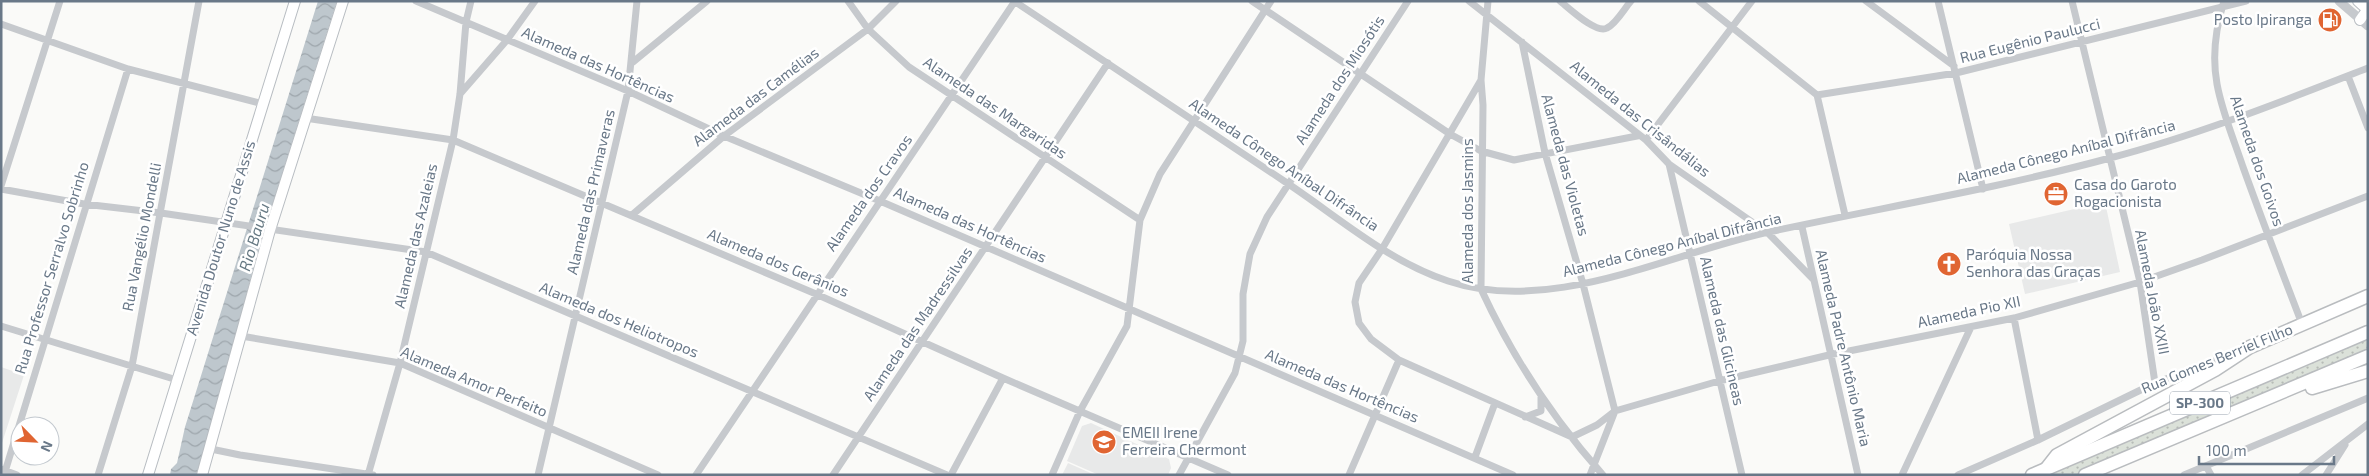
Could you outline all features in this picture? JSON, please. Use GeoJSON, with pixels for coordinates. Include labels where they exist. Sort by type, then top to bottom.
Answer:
{"type":"FeatureCollection","features":[{"type":"Feature","properties":{"kind":"highway","name":"Rua Gomes Berriel Filho"},"geometry":{"type":"LineString","coordinates":[[2250,347],[2368,296]]}},
{"type":"Feature","properties":{"kind":"highway","name":"SP-300"},"geometry":{"type":"LineString","coordinates":[[2032,475],[2368,332]]}},
{"type":"Feature","properties":{"kind":"highway"},"geometry":{"type":"LineString","coordinates":[[2046,469],[2058,455],[2215,370],[2250,347]]}},
{"type":"Feature","properties":{"kind":"highway","name":"SP-300"},"geometry":{"type":"LineString","coordinates":[[2085,475],[2368,356]]}},
{"type":"Feature","properties":{"kind":"highway"},"geometry":{"type":"LineString","coordinates":[[2240,410],[2368,371]]}},
{"type":"Feature","properties":{"kind":"main road","name":"Avenida Doutor Nuno de Assis"},"geometry":{"type":"LineString","coordinates":[[148,475],[295,1]]}},
{"type":"Feature","properties":{"kind":"main road"},"geometry":{"type":"LineString","coordinates":[[202,475],[211,449],[270,230],[343,1]]}},
{"type":"Feature","properties":{"kind":"main road"},"geometry":{"type":"LineString","coordinates":[[2358,1],[2367,10],[2364,23]]}},
{"type":"Feature","properties":{"kind":"street"},"geometry":{"type":"LineString","coordinates":[[1,187],[60,1]]}},
{"type":"Feature","properties":{"kind":"street","name":"Rua Vangélio Mondelli"},"geometry":{"type":"LineString","coordinates":[[98,475],[132,366],[200,1]]}},
{"type":"Feature","properties":{"kind":"street","name":"Alameda das Hortências"},"geometry":{"type":"LineString","coordinates":[[416,1],[628,92],[724,136],[880,201],[1513,475]]}},
{"type":"Feature","properties":{"kind":"street","name":"Alameda das Azaleias"},"geometry":{"type":"LineString","coordinates":[[370,474],[400,363],[453,140],[460,94],[466,22],[471,1]]}},
{"type":"Feature","properties":{"kind":"street"},"geometry":{"type":"LineString","coordinates":[[460,94],[507,40],[534,1]]}},
{"type":"Feature","properties":{"kind":"street","name":"Alameda das Primaveras"},"geometry":{"type":"LineString","coordinates":[[538,475],[628,92],[633,62],[637,1]]}},
{"type":"Feature","properties":{"kind":"street"},"geometry":{"type":"LineString","coordinates":[[633,62],[707,1]]}},
{"type":"Feature","properties":{"kind":"street","name":"Alameda das Margaridas"},"geometry":{"type":"LineString","coordinates":[[848,1],[868,29],[909,67],[1140,220]]}},
{"type":"Feature","properties":{"kind":"street","name":"Alameda das Camélias"},"geometry":{"type":"LineString","coordinates":[[632,215],[724,136],[868,29],[896,1]]}},
{"type":"Feature","properties":{"kind":"street","name":"Alameda Cônego Aníbal Difrância"},"geometry":{"type":"LineString","coordinates":[[1014,1],[1288,183],[1382,249],[1446,281],[1481,290],[1522,292],[1583,284],[1768,233],[1802,227],[1845,215],[1982,189],[2109,158],[2186,136],[2368,68]]}},
{"type":"Feature","properties":{"kind":"street","name":"Alameda dos Cravos"},"geometry":{"type":"LineString","coordinates":[[696,475],[816,294],[952,97],[1014,1]]}},
{"type":"Feature","properties":{"kind":"street"},"geometry":{"type":"LineString","coordinates":[[1252,1],[1450,134],[1481,151],[1514,160],[1637,136]]}},
{"type":"Feature","properties":{"kind":"street"},"geometry":{"type":"LineString","coordinates":[[1052,475],[1080,411],[1128,326],[1140,220],[1160,174],[1271,1]]}},
{"type":"Feature","properties":{"kind":"street","name":"Alameda dos Miosótis"},"geometry":{"type":"LineString","coordinates":[[1179,475],[1187,457],[1235,373],[1243,340],[1243,294],[1250,254],[1267,217],[1408,1]]}},
{"type":"Feature","properties":{"kind":"street","name":"Alameda das Crisândálias"},"geometry":{"type":"LineString","coordinates":[[1469,1],[1637,136],[1646,140],[1669,164],[1768,233],[1813,279]]}},
{"type":"Feature","properties":{"kind":"street","name":"Alameda dos Jasmins"},"geometry":{"type":"LineString","coordinates":[[1488,1],[1481,80],[1483,105],[1481,151],[1481,290],[1492,314],[1541,397],[1603,475]]}},
{"type":"Feature","properties":{"kind":"street"},"geometry":{"type":"LineString","coordinates":[[1560,1],[1594,28],[1602,30],[1609,28],[1631,1]]}},
{"type":"Feature","properties":{"kind":"street"},"geometry":{"type":"LineString","coordinates":[[1699,1],[1818,95],[1845,215]]}},
{"type":"Feature","properties":{"kind":"street"},"geometry":{"type":"LineString","coordinates":[[1646,140],[1752,1]]}},
{"type":"Feature","properties":{"kind":"street"},"geometry":{"type":"LineString","coordinates":[[1866,1],[1955,69]]}},
{"type":"Feature","properties":{"kind":"street"},"geometry":{"type":"LineString","coordinates":[[1938,1],[1982,189]]}},
{"type":"Feature","properties":{"kind":"street","name":"Alameda João XXIII"},"geometry":{"type":"LineString","coordinates":[[2072,1],[2140,282],[2155,383]]}},
{"type":"Feature","properties":{"kind":"street","name":"Rua Eugênio Paulucci"},"geometry":{"type":"LineString","coordinates":[[1818,95],[1955,69],[2081,42],[2223,4],[2246,1]]}},
{"type":"Feature","properties":{"kind":"street"},"geometry":{"type":"LineString","coordinates":[[2339,1],[2364,23]]}},
{"type":"Feature","properties":{"kind":"street","name":"Alameda dos Goivos"},"geometry":{"type":"LineString","coordinates":[[2223,4],[2218,21],[2217,84],[2227,121],[2267,234],[2302,324]]}},
{"type":"Feature","properties":{"kind":"street"},"geometry":{"type":"LineString","coordinates":[[1,24],[128,69],[263,104]]}},
{"type":"Feature","properties":{"kind":"street","name":"Alameda das Violetas"},"geometry":{"type":"LineString","coordinates":[[1522,42],[1545,153],[1583,284],[1615,411]]}},
{"type":"Feature","properties":{"kind":"street","name":"Alameda das Madressilvas"},"geometry":{"type":"LineString","coordinates":[[833,475],[1108,63]]}},
{"type":"Feature","properties":{"kind":"street","name":"Rua Professor Serralvo Sobrinho"},"geometry":{"type":"LineString","coordinates":[[3,471],[45,340],[84,204],[128,69]]}},
{"type":"Feature","properties":{"kind":"street"},"geometry":{"type":"LineString","coordinates":[[2348,76],[2368,128]]}},
{"type":"Feature","properties":{"kind":"street"},"geometry":{"type":"LineString","coordinates":[[1481,80],[1382,249],[1359,282],[1355,302],[1359,323],[1371,339],[1399,360],[1572,437]]}},
{"type":"Feature","properties":{"kind":"street"},"geometry":{"type":"LineString","coordinates":[[1469,103],[1483,105]]}},
{"type":"Feature","properties":{"kind":"street","name":"Alameda dos Gerânios"},"geometry":{"type":"LineString","coordinates":[[305,118],[453,140],[816,294],[921,342],[1228,475]]}},
{"type":"Feature","properties":{"kind":"street","name":"Alameda das Glicineas"},"geometry":{"type":"LineString","coordinates":[[1669,164],[1742,475]]}},
{"type":"Feature","properties":{"kind":"street","name":"Alameda dos Heliotropos"},"geometry":{"type":"LineString","coordinates":[[1,187],[84,204],[161,213],[426,252],[949,475]]}},
{"type":"Feature","properties":{"kind":"street","name":"Alameda Pio XII"},"geometry":{"type":"LineString","coordinates":[[1572,437],[1597,425],[1615,411],[1719,381],[1830,355],[2014,318],[2140,282],[2368,196]]}},
{"type":"Feature","properties":{"kind":"street","name":"Alameda Padre Antônio Maria"},"geometry":{"type":"LineString","coordinates":[[1802,227],[1858,475]]}},
{"type":"Feature","properties":{"kind":"street"},"geometry":{"type":"LineString","coordinates":[[2014,318],[2038,440]]}},
{"type":"Feature","properties":{"kind":"street"},"geometry":{"type":"LineString","coordinates":[[1,326],[177,380]]}},
{"type":"Feature","properties":{"kind":"street"},"geometry":{"type":"LineString","coordinates":[[1902,475],[1971,327]]}},
{"type":"Feature","properties":{"kind":"street","name":"Alameda Amor Perfeito"},"geometry":{"type":"LineString","coordinates":[[241,336],[400,363],[658,475]]}},
{"type":"Feature","properties":{"kind":"street","name":"Rua Gomes Berriel Filho"},"geometry":{"type":"LineString","coordinates":[[1958,475],[2038,440],[2155,383],[2250,347]]}},
{"type":"Feature","properties":{"kind":"street"},"geometry":{"type":"LineString","coordinates":[[1349,475],[1399,360]]}},
{"type":"Feature","properties":{"kind":"street"},"geometry":{"type":"LineString","coordinates":[[949,475],[1003,378]]}},
{"type":"Feature","properties":{"kind":"street"},"geometry":{"type":"LineString","coordinates":[[1524,417],[1541,411],[1541,397]]}},
{"type":"Feature","properties":{"kind":"street"},"geometry":{"type":"LineString","coordinates":[[2184,475],[2278,434],[2368,398]]}},
{"type":"Feature","properties":{"kind":"street"},"geometry":{"type":"LineString","coordinates":[[1475,457],[1496,403]]}},
{"type":"Feature","properties":{"kind":"street"},"geometry":{"type":"LineString","coordinates":[[1590,475],[1615,411]]}},
{"type":"Feature","properties":{"kind":"street"},"geometry":{"type":"LineString","coordinates":[[2302,475],[2368,424]]}},
{"type":"Feature","properties":{"kind":"street"},"geometry":{"type":"LineString","coordinates":[[2326,475],[2347,440]]}},
{"type":"Feature","properties":{"kind":"street"},"geometry":{"type":"LineString","coordinates":[[211,449],[370,474]]}},
{"type":"Feature","properties":{"kind":"street"},"geometry":{"type":"LineString","coordinates":[[2206,466],[2211,475]]}},
{"type":"Feature","properties":{"kind":"street"},"geometry":{"type":"LineString","coordinates":[[3,471],[17,475]]}},
{"type":"Feature","properties":{"kind":"shaded area"},"geometry":{"type":"Polygon","coordinates":[[[2105,202],[2120,272],[2025,294],[2009,224],[2105,202]]]}},
{"type":"Feature","properties":{"kind":"shaded area"},"geometry":{"type":"Polygon","coordinates":[[[2368,338],[2368,350],[2076,475],[2045,475],[2368,338]]]}},
{"type":"Feature","properties":{"kind":"shaded area"},"geometry":{"type":"Polygon","coordinates":[[[1,367],[24,375],[1,446],[1,367]]]}},
{"type":"Feature","properties":{"kind":"shaded area","name":"EMEII Irene Ferreira Chermont"},"geometry":{"type":"Polygon","coordinates":[[[1091,423],[1169,459],[1171,468],[1168,475],[1099,475],[1067,461],[1082,426],[1091,423]]]}},
{"type":"Feature","properties":{"kind":"shaded area"},"geometry":{"type":"Polygon","coordinates":[[[1068,463],[1095,475],[1062,475],[1068,463]]]}},
{"type":"Feature","properties":{"kind":"water","name":"Rio Bauru"},"geometry":{"type":"Polygon","coordinates":[[[318,1],[337,1],[258,250],[215,416],[196,475],[170,475],[171,469],[177,463],[185,427],[318,1]]]}},
{"type":"Feature","properties":{"kind":"place","name":"Posto Ipiranga"},"geometry":{"type":"Point","coordinates":[2330,20]}},
{"type":"Feature","properties":{"kind":"place","name":"Casa do Garoto Rogacionista"},"geometry":{"type":"Point","coordinates":[2056,194]}},
{"type":"Feature","properties":{"kind":"place","name":"Paróquia Nossa Senhora das Graças"},"geometry":{"type":"Point","coordinates":[1949,264]}},
{"type":"Feature","properties":{"kind":"place","name":"EMEII Irene Ferreira Chermont"},"geometry":{"type":"Point","coordinates":[1104,442]}}]}
